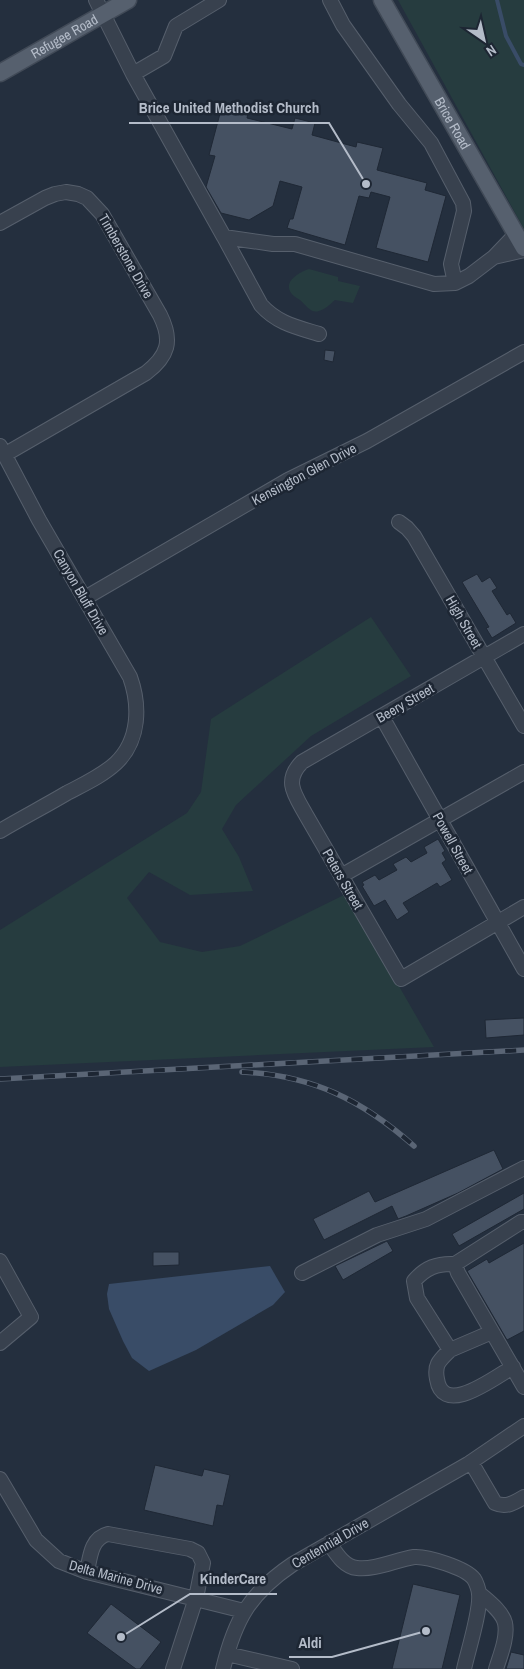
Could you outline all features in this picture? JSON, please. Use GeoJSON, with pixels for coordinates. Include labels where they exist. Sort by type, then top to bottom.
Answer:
{"type":"FeatureCollection","features":[{"type":"Feature","properties":{"kind":"main road","name":"Refugee Road"},"geometry":{"type":"LineString","coordinates":[[0,74],[100,7],[128,0]]}},
{"type":"Feature","properties":{"kind":"main road","name":"Brice Road"},"geometry":{"type":"LineString","coordinates":[[382,0],[521,244]]}},
{"type":"Feature","properties":{"kind":"street"},"geometry":{"type":"LineString","coordinates":[[133,74],[164,56],[176,26],[220,0]]}},
{"type":"Feature","properties":{"kind":"street"},"geometry":{"type":"LineString","coordinates":[[330,0],[343,25],[394,96],[431,143],[464,203],[464,211],[451,264],[455,283]]}},
{"type":"Feature","properties":{"kind":"street"},"geometry":{"type":"LineString","coordinates":[[100,7],[133,74],[261,305],[272,316],[288,324],[319,334]]}},
{"type":"Feature","properties":{"kind":"street","name":"Timberstone Drive"},"geometry":{"type":"LineString","coordinates":[[0,223],[55,194],[66,192],[87,198],[102,214],[165,326],[168,336],[167,348],[162,358],[146,373],[2,450]]}},
{"type":"Feature","properties":{"kind":"street"},"geometry":{"type":"LineString","coordinates":[[224,237],[273,244],[295,244],[434,284],[455,283],[469,276],[494,257],[521,244]]}},
{"type":"Feature","properties":{"kind":"street","name":"Kensington Glen Drive"},"geometry":{"type":"LineString","coordinates":[[85,598],[288,480],[367,441],[524,352]]}},
{"type":"Feature","properties":{"kind":"street","name":"Canyon Bluff Drive"},"geometry":{"type":"LineString","coordinates":[[0,831],[101,774],[118,761],[130,744],[136,727],[137,710],[136,693],[130,677],[2,450]]}},
{"type":"Feature","properties":{"kind":"street","name":"High Street"},"geometry":{"type":"LineString","coordinates":[[399,522],[414,536],[524,726]]}},
{"type":"Feature","properties":{"kind":"street","name":"Beery Street"},"geometry":{"type":"LineString","coordinates":[[292,778],[295,769],[302,762],[524,634]]}},
{"type":"Feature","properties":{"kind":"street","name":"Powell Street"},"geometry":{"type":"LineString","coordinates":[[382,716],[524,969]]}},
{"type":"Feature","properties":{"kind":"street"},"geometry":{"type":"LineString","coordinates":[[341,876],[524,772]]}},
{"type":"Feature","properties":{"kind":"street","name":"Peters Street"},"geometry":{"type":"LineString","coordinates":[[292,778],[294,794],[401,979],[498,922]]}},
{"type":"Feature","properties":{"kind":"street"},"geometry":{"type":"LineString","coordinates":[[498,922],[524,907]]}},
{"type":"Feature","properties":{"kind":"street"},"geometry":{"type":"LineString","coordinates":[[302,1273],[377,1235],[426,1219],[524,1168]]}},
{"type":"Feature","properties":{"kind":"street"},"geometry":{"type":"LineString","coordinates":[[450,1350],[417,1298],[414,1281],[422,1272],[444,1263],[455,1264],[521,1222],[524,1222]]}},
{"type":"Feature","properties":{"kind":"street"},"geometry":{"type":"LineString","coordinates":[[0,1261],[32,1317],[0,1343]]}},
{"type":"Feature","properties":{"kind":"street"},"geometry":{"type":"LineString","coordinates":[[455,1264],[458,1273],[524,1387]]}},
{"type":"Feature","properties":{"kind":"street"},"geometry":{"type":"LineString","coordinates":[[492,1332],[450,1350],[438,1361],[436,1373],[438,1388],[454,1397],[468,1393],[513,1367]]}},
{"type":"Feature","properties":{"kind":"street","name":"Centennial Drive"},"geometry":{"type":"LineString","coordinates":[[223,1669],[237,1624],[244,1611],[259,1591],[274,1576],[471,1462],[524,1426]]}},
{"type":"Feature","properties":{"kind":"street"},"geometry":{"type":"LineString","coordinates":[[471,1462],[495,1503],[510,1505],[524,1497]]}},
{"type":"Feature","properties":{"kind":"street","name":"Delta Marine Drive"},"geometry":{"type":"LineString","coordinates":[[2,1485],[36,1540],[59,1562],[87,1572],[244,1611]]}},
{"type":"Feature","properties":{"kind":"street"},"geometry":{"type":"LineString","coordinates":[[87,1572],[93,1545],[100,1536],[108,1534],[190,1549],[198,1554],[203,1563],[196,1598],[173,1669]]}},
{"type":"Feature","properties":{"kind":"street"},"geometry":{"type":"LineString","coordinates":[[329,1543],[345,1563],[356,1568],[378,1566],[415,1557],[460,1569],[474,1579],[479,1593],[478,1609],[464,1669]]}},
{"type":"Feature","properties":{"kind":"street"},"geometry":{"type":"LineString","coordinates":[[479,1593],[498,1611],[505,1622],[505,1634],[496,1669]]}},
{"type":"Feature","properties":{"kind":"street"},"geometry":{"type":"LineString","coordinates":[[227,1654],[292,1669]]}},
{"type":"Feature","properties":{"kind":"green space"},"geometry":{"type":"Polygon","coordinates":[[[398,0],[524,0],[524,229],[398,0]]]}},
{"type":"Feature","properties":{"kind":"green space"},"geometry":{"type":"Polygon","coordinates":[[[309,269],[338,277],[338,281],[360,286],[353,303],[335,300],[326,308],[316,312],[309,308],[292,294],[289,285],[301,272],[309,269]]]}},
{"type":"Feature","properties":{"kind":"green space"},"geometry":{"type":"Polygon","coordinates":[[[371,617],[411,676],[311,736],[236,805],[222,829],[239,857],[253,891],[190,895],[149,872],[127,898],[160,942],[202,952],[240,946],[346,894],[434,1047],[0,1067],[0,930],[187,813],[201,792],[211,719],[371,617]]]}},
{"type":"Feature","properties":{"kind":"water"},"geometry":{"type":"Polygon","coordinates":[[[270,1266],[285,1292],[273,1305],[196,1350],[149,1371],[132,1358],[109,1309],[107,1294],[109,1284],[270,1266]]]}},
{"type":"Feature","properties":{"kind":"building"},"geometry":{"type":"Polygon","coordinates":[[[222,106],[248,113],[247,118],[292,129],[295,118],[315,123],[312,135],[356,147],[357,142],[383,148],[377,170],[427,183],[425,190],[446,196],[428,262],[376,248],[390,197],[371,192],[369,198],[359,196],[345,245],[287,228],[290,219],[293,219],[302,187],[280,181],[273,206],[249,220],[221,213],[206,187],[215,156],[209,155],[222,106]]]}},
{"type":"Feature","properties":{"kind":"building"},"geometry":{"type":"Polygon","coordinates":[[[325,350],[335,351],[333,362],[324,360],[325,350]]]}},
{"type":"Feature","properties":{"kind":"building"},"geometry":{"type":"Polygon","coordinates":[[[477,574],[482,582],[490,577],[497,588],[492,591],[507,615],[510,613],[516,623],[492,638],[486,628],[489,627],[462,582],[477,574]]]}},
{"type":"Feature","properties":{"kind":"building"},"geometry":{"type":"Polygon","coordinates":[[[438,839],[445,851],[442,853],[446,860],[442,863],[452,880],[440,887],[437,883],[403,903],[409,912],[397,920],[385,900],[374,906],[362,886],[364,885],[362,882],[375,875],[379,880],[397,870],[393,864],[406,857],[411,862],[427,853],[424,847],[438,839]]]}},
{"type":"Feature","properties":{"kind":"building"},"geometry":{"type":"Polygon","coordinates":[[[524,1018],[524,1035],[486,1038],[485,1020],[524,1018]]]}},
{"type":"Feature","properties":{"kind":"building"},"geometry":{"type":"Polygon","coordinates":[[[494,1150],[503,1169],[458,1193],[406,1216],[398,1219],[392,1206],[324,1240],[313,1219],[369,1191],[375,1202],[494,1150]]]}},
{"type":"Feature","properties":{"kind":"building"},"geometry":{"type":"Polygon","coordinates":[[[524,1193],[524,1209],[459,1246],[452,1234],[524,1193]]]}},
{"type":"Feature","properties":{"kind":"building"},"geometry":{"type":"Polygon","coordinates":[[[387,1241],[393,1251],[343,1280],[335,1266],[387,1241]]]}},
{"type":"Feature","properties":{"kind":"building"},"geometry":{"type":"Polygon","coordinates":[[[524,1243],[524,1331],[507,1340],[467,1271],[487,1259],[489,1263],[524,1243]]]}},
{"type":"Feature","properties":{"kind":"building"},"geometry":{"type":"Polygon","coordinates":[[[153,1252],[179,1252],[179,1265],[153,1266],[153,1252]]]}},
{"type":"Feature","properties":{"kind":"building"},"geometry":{"type":"Polygon","coordinates":[[[155,1465],[202,1476],[204,1469],[230,1475],[223,1506],[217,1505],[213,1526],[144,1510],[155,1465]]]}},
{"type":"Feature","properties":{"kind":"building"},"geometry":{"type":"Polygon","coordinates":[[[413,1584],[460,1595],[442,1669],[392,1669],[413,1584]]]}},
{"type":"Feature","properties":{"kind":"building"},"geometry":{"type":"Polygon","coordinates":[[[111,1604],[161,1642],[140,1669],[136,1669],[87,1633],[111,1604]]]}},
{"type":"Feature","properties":{"kind":"building"},"geometry":{"type":"Polygon","coordinates":[[[511,1652],[524,1655],[524,1669],[506,1669],[511,1652]]]}},
{"type":"Feature","properties":{"kind":"waterway"},"geometry":{"type":"LineString","coordinates":[[497,0],[506,36],[521,64],[524,65]]}},
{"type":"Feature","properties":{"kind":"railway"},"geometry":{"type":"LineString","coordinates":[[0,1079],[524,1050]]}},
{"type":"Feature","properties":{"kind":"railway"},"geometry":{"type":"LineString","coordinates":[[242,1072],[291,1078],[335,1093],[375,1115],[414,1146]]}},
{"type":"Feature","properties":{"kind":"place","name":"Brice United Methodist Church"},"geometry":{"type":"Point","coordinates":[366,184]}},
{"type":"Feature","properties":{"kind":"place","name":"Aldi"},"geometry":{"type":"Point","coordinates":[426,1631]}},
{"type":"Feature","properties":{"kind":"place","name":"KinderCare"},"geometry":{"type":"Point","coordinates":[121,1637]}}]}
